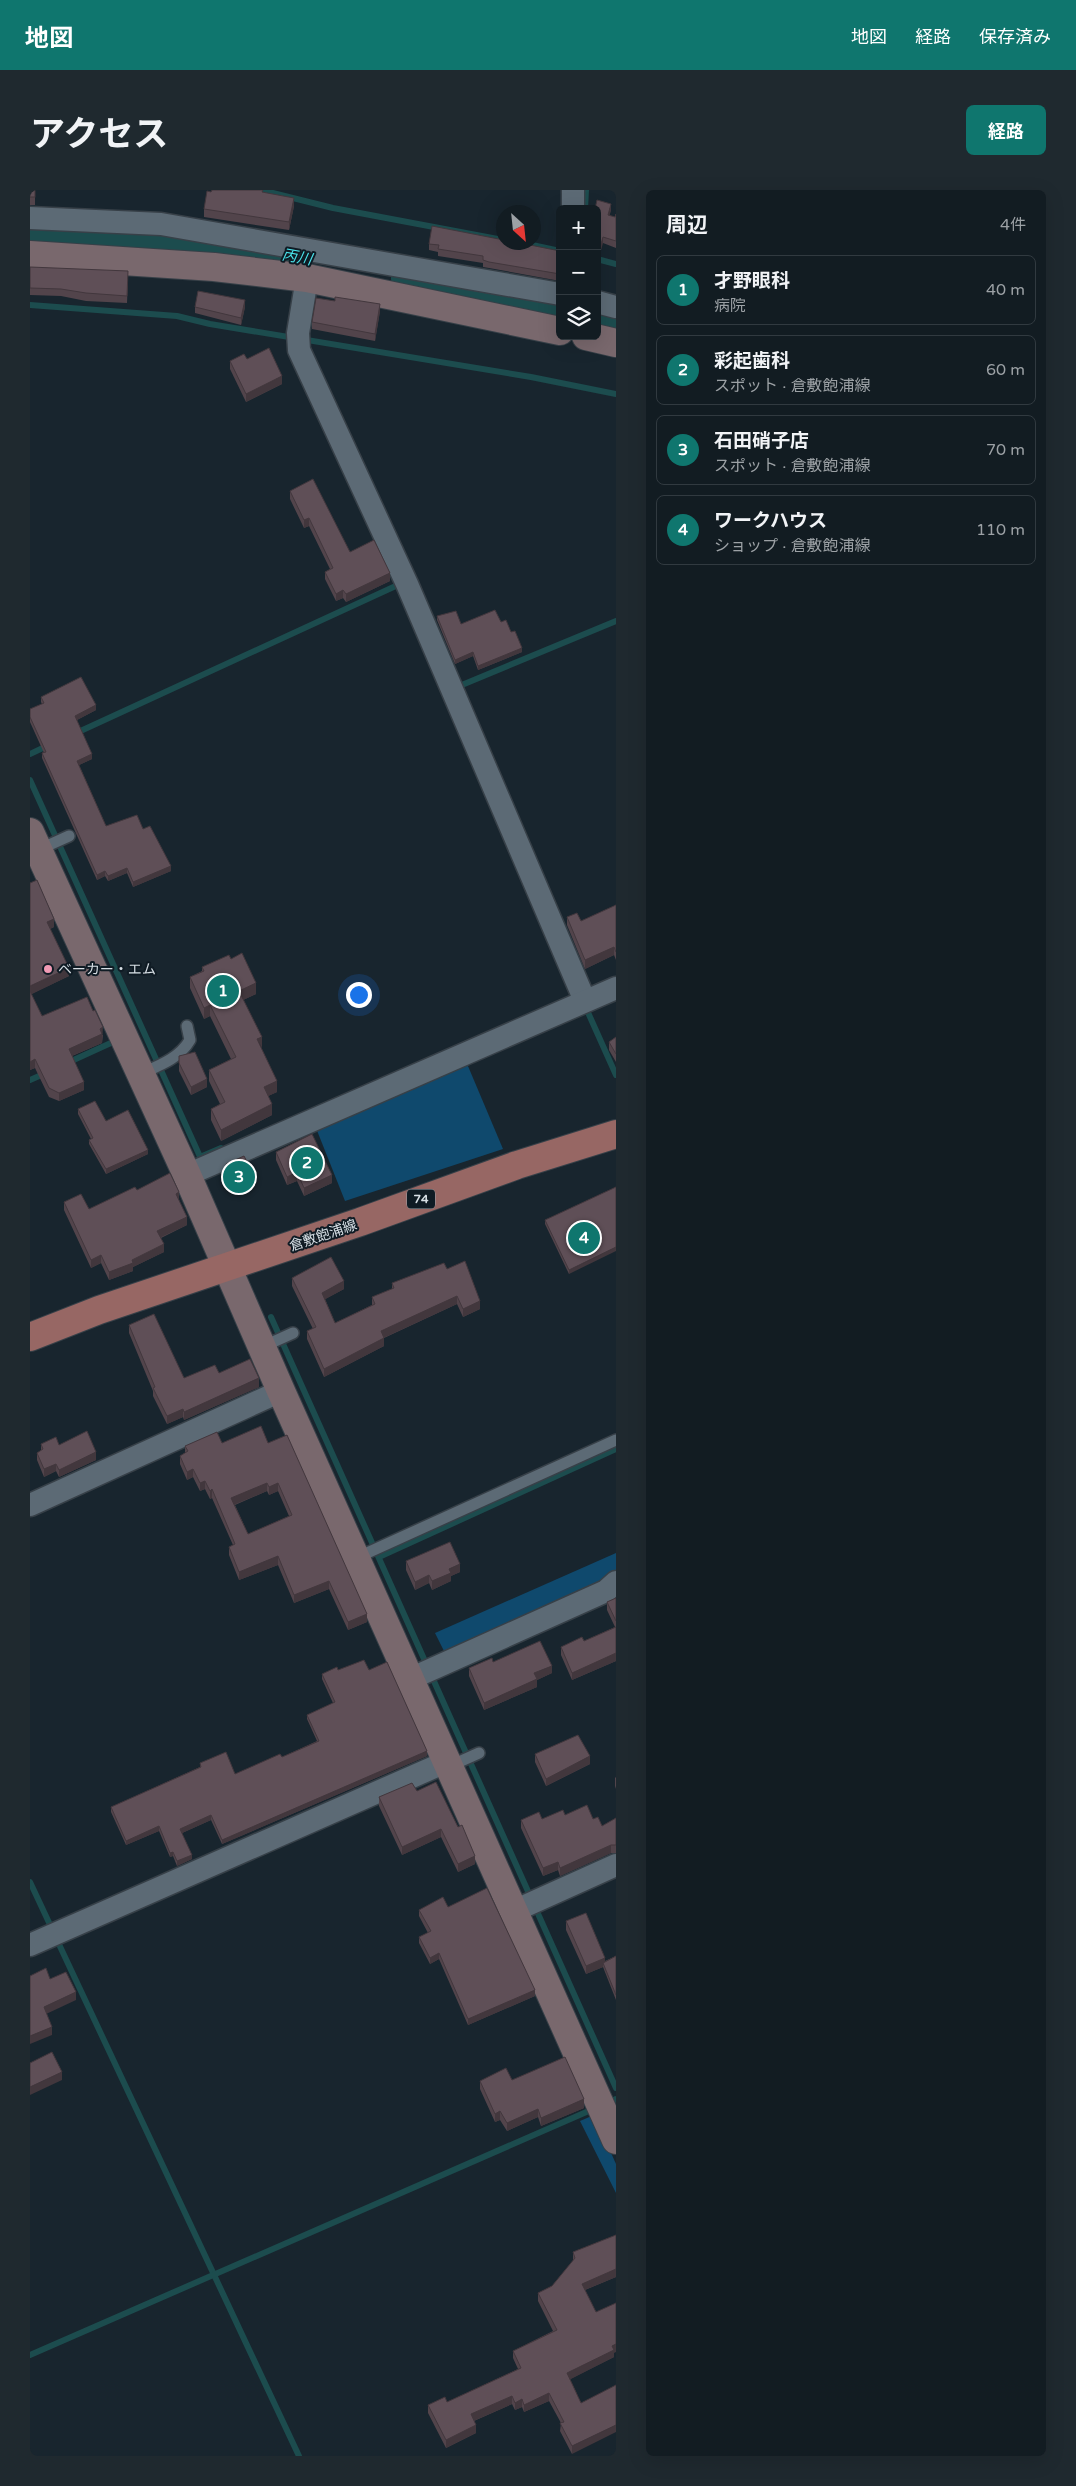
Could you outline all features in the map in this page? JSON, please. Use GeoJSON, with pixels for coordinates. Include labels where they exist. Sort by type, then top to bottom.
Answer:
{"type":"FeatureCollection","features":[{"type":"Feature","properties":{"kind":"main road","name":"倉敷飽浦線"},"geometry":{"type":"LineString","coordinates":[[30,1337],[99,1310],[360,1222],[517,1165],[616,1134]]}},
{"type":"Feature","properties":{"kind":"street"},"geometry":{"type":"LineString","coordinates":[[573,190],[573,205]]}},
{"type":"Feature","properties":{"kind":"street"},"geometry":{"type":"LineString","coordinates":[[30,218],[161,224],[556,293]]}},
{"type":"Feature","properties":{"kind":"street"},"geometry":{"type":"LineString","coordinates":[[30,255],[214,267],[307,278],[556,330]]}},
{"type":"Feature","properties":{"kind":"street"},"geometry":{"type":"LineString","coordinates":[[307,278],[298,337],[299,350],[407,584],[585,1001]]}},
{"type":"Feature","properties":{"kind":"street"},"geometry":{"type":"LineString","coordinates":[[601,303],[616,306]]}},
{"type":"Feature","properties":{"kind":"street"},"geometry":{"type":"LineString","coordinates":[[601,340],[616,343]]}},
{"type":"Feature","properties":{"kind":"street"},"geometry":{"type":"LineString","coordinates":[[39,843],[144,1072],[199,1170],[227,1266],[268,1344],[281,1391],[362,1555],[424,1672],[453,1763],[527,1905],[616,2140]]}},
{"type":"Feature","properties":{"kind":"street"},"geometry":{"type":"LineString","coordinates":[[199,1170],[616,988]]}},
{"type":"Feature","properties":{"kind":"street"},"geometry":{"type":"LineString","coordinates":[[30,1505],[281,1391]]}},
{"type":"Feature","properties":{"kind":"street"},"geometry":{"type":"LineString","coordinates":[[424,1672],[606,1591],[616,1582]]}},
{"type":"Feature","properties":{"kind":"street"},"geometry":{"type":"LineString","coordinates":[[30,1945],[453,1763]]}},
{"type":"Feature","properties":{"kind":"street"},"geometry":{"type":"LineString","coordinates":[[527,1905],[616,1865]]}},
{"type":"Feature","properties":{"kind":"lane"},"geometry":{"type":"LineString","coordinates":[[39,843],[66,837]]}},
{"type":"Feature","properties":{"kind":"lane"},"geometry":{"type":"LineString","coordinates":[[144,1072],[166,1062],[186,1047],[190,1040],[187,1026]]}},
{"type":"Feature","properties":{"kind":"lane"},"geometry":{"type":"LineString","coordinates":[[268,1344],[291,1334]]}},
{"type":"Feature","properties":{"kind":"lane"},"geometry":{"type":"LineString","coordinates":[[362,1555],[616,1440]]}},
{"type":"Feature","properties":{"kind":"lane"},"geometry":{"type":"LineString","coordinates":[[453,1763],[478,1754]]}},
{"type":"Feature","properties":{"kind":"shaded area"},"geometry":{"type":"Polygon","coordinates":[[[465,1059],[503,1149],[345,1201],[314,1123],[465,1059]]]}},
{"type":"Feature","properties":{"kind":"shaded area"},"geometry":{"type":"Polygon","coordinates":[[[616,1553],[616,1577],[445,1653],[435,1633],[616,1553]]]}},
{"type":"Feature","properties":{"kind":"shaded area"},"geometry":{"type":"Polygon","coordinates":[[[594,2115],[616,2164],[616,2193],[580,2121],[594,2115]]]}},
{"type":"Feature","properties":{"kind":"building"},"geometry":{"type":"Polygon","coordinates":[[[30,190],[35,190],[35,197],[30,197],[30,190]]]}},
{"type":"Feature","properties":{"kind":"building"},"geometry":{"type":"Polygon","coordinates":[[[212,190],[263,190],[262,192],[294,198],[289,222],[204,209],[207,191],[211,192],[212,190]]]}},
{"type":"Feature","properties":{"kind":"building"},"geometry":{"type":"Polygon","coordinates":[[[597,200],[611,204],[608,215],[615,217],[616,214],[616,241],[603,237],[601,244],[601,205],[596,205],[597,200]]]}},
{"type":"Feature","properties":{"kind":"building"},"geometry":{"type":"Polygon","coordinates":[[[432,226],[496,238],[496,250],[541,250],[541,247],[556,250],[556,273],[489,262],[483,260],[483,256],[438,249],[439,245],[429,244],[432,226]]]}},
{"type":"Feature","properties":{"kind":"building"},"geometry":{"type":"Polygon","coordinates":[[[30,267],[128,271],[127,296],[61,289],[30,288],[30,267]]]}},
{"type":"Feature","properties":{"kind":"building"},"geometry":{"type":"Polygon","coordinates":[[[198,291],[245,300],[241,318],[195,307],[198,291]]]}},
{"type":"Feature","properties":{"kind":"building"},"geometry":{"type":"Polygon","coordinates":[[[335,297],[380,304],[375,334],[312,322],[316,298],[335,301],[335,297]]]}},
{"type":"Feature","properties":{"kind":"building"},"geometry":{"type":"Polygon","coordinates":[[[269,348],[282,376],[246,394],[230,361],[244,354],[247,359],[269,348]]]}},
{"type":"Feature","properties":{"kind":"building"},"geometry":{"type":"Polygon","coordinates":[[[313,479],[350,552],[374,540],[390,573],[346,594],[343,590],[336,594],[325,572],[333,568],[309,518],[304,520],[290,491],[313,479]]]}},
{"type":"Feature","properties":{"kind":"building"},"geometry":{"type":"Polygon","coordinates":[[[495,610],[501,622],[506,620],[511,632],[515,631],[522,648],[478,666],[473,652],[455,660],[437,616],[456,611],[461,624],[495,610]]]}},
{"type":"Feature","properties":{"kind":"building"},"geometry":{"type":"Polygon","coordinates":[[[81,677],[96,705],[75,716],[92,754],[77,761],[106,826],[137,815],[143,829],[150,826],[171,866],[133,882],[127,868],[108,876],[105,871],[97,875],[42,753],[46,752],[30,717],[30,709],[44,703],[41,697],[81,677]]]}},
{"type":"Feature","properties":{"kind":"building"},"geometry":{"type":"Polygon","coordinates":[[[37,880],[54,919],[47,922],[69,968],[30,986],[30,883],[37,880]]]}},
{"type":"Feature","properties":{"kind":"building"},"geometry":{"type":"Polygon","coordinates":[[[616,905],[616,952],[614,947],[585,960],[567,917],[577,913],[581,921],[616,905]]]}},
{"type":"Feature","properties":{"kind":"building"},"geometry":{"type":"Polygon","coordinates":[[[242,953],[256,983],[239,991],[262,1037],[257,1039],[277,1081],[264,1087],[272,1104],[221,1130],[211,1109],[225,1102],[209,1070],[236,1057],[210,1005],[204,1008],[190,977],[204,971],[202,967],[229,955],[231,959],[242,953]]]}},
{"type":"Feature","properties":{"kind":"building"},"geometry":{"type":"Polygon","coordinates":[[[30,991],[42,1016],[87,997],[103,1027],[100,1029],[102,1034],[69,1049],[84,1082],[59,1093],[49,1088],[35,1059],[30,1062],[30,991]]]}},
{"type":"Feature","properties":{"kind":"building"},"geometry":{"type":"Polygon","coordinates":[[[616,1037],[616,1054],[609,1042],[616,1037]]]}},
{"type":"Feature","properties":{"kind":"building"},"geometry":{"type":"Polygon","coordinates":[[[195,1052],[207,1079],[191,1087],[179,1063],[179,1056],[195,1052]]]}},
{"type":"Feature","properties":{"kind":"building"},"geometry":{"type":"Polygon","coordinates":[[[95,1101],[106,1121],[128,1110],[148,1150],[106,1169],[89,1140],[93,1138],[78,1109],[95,1101]]]}},
{"type":"Feature","properties":{"kind":"building"},"geometry":{"type":"Polygon","coordinates":[[[312,1134],[332,1175],[304,1188],[297,1172],[287,1177],[276,1152],[312,1134]]]}},
{"type":"Feature","properties":{"kind":"building"},"geometry":{"type":"Polygon","coordinates":[[[244,1156],[255,1177],[237,1186],[226,1164],[244,1156]]]}},
{"type":"Feature","properties":{"kind":"building"},"geometry":{"type":"Polygon","coordinates":[[[170,1173],[179,1192],[176,1194],[187,1217],[157,1231],[164,1244],[132,1260],[133,1263],[109,1272],[101,1255],[91,1260],[64,1202],[81,1194],[89,1209],[135,1187],[137,1190],[170,1173]]]}},
{"type":"Feature","properties":{"kind":"building"},"geometry":{"type":"Polygon","coordinates":[[[616,1187],[616,1247],[569,1270],[545,1220],[616,1187]]]}},
{"type":"Feature","properties":{"kind":"building"},"geometry":{"type":"Polygon","coordinates":[[[331,1257],[344,1281],[322,1293],[335,1323],[375,1304],[372,1297],[394,1288],[392,1283],[444,1263],[447,1269],[465,1261],[480,1301],[463,1309],[457,1296],[381,1331],[384,1338],[324,1369],[307,1331],[316,1327],[292,1278],[331,1257]]]}},
{"type":"Feature","properties":{"kind":"building"},"geometry":{"type":"Polygon","coordinates":[[[154,1314],[184,1378],[215,1365],[219,1373],[250,1359],[259,1378],[184,1412],[183,1409],[167,1416],[153,1388],[155,1387],[129,1325],[154,1314]]]}},
{"type":"Feature","properties":{"kind":"building"},"geometry":{"type":"Polygon","coordinates":[[[261,1426],[268,1443],[287,1435],[367,1614],[348,1622],[329,1581],[294,1595],[278,1556],[239,1572],[229,1547],[235,1544],[212,1489],[210,1491],[205,1481],[200,1483],[193,1469],[187,1472],[180,1456],[188,1451],[185,1446],[217,1432],[222,1443],[261,1426]],[[267,1483],[231,1498],[248,1534],[292,1515],[278,1483],[269,1487],[267,1483]]]}},
{"type":"Feature","properties":{"kind":"building"},"geometry":{"type":"Polygon","coordinates":[[[87,1431],[96,1452],[59,1470],[56,1464],[44,1469],[37,1453],[43,1449],[41,1444],[56,1437],[59,1445],[87,1431]]]}},
{"type":"Feature","properties":{"kind":"building"},"geometry":{"type":"Polygon","coordinates":[[[450,1542],[460,1564],[449,1569],[451,1573],[432,1581],[429,1575],[415,1582],[406,1561],[450,1542]]]}},
{"type":"Feature","properties":{"kind":"building"},"geometry":{"type":"Polygon","coordinates":[[[616,1598],[616,1621],[607,1602],[616,1598]]]}},
{"type":"Feature","properties":{"kind":"building"},"geometry":{"type":"Polygon","coordinates":[[[616,1627],[616,1653],[572,1673],[561,1647],[582,1637],[584,1641],[616,1627]]]}},
{"type":"Feature","properties":{"kind":"building"},"geometry":{"type":"Polygon","coordinates":[[[540,1641],[552,1666],[534,1673],[537,1679],[484,1703],[469,1668],[492,1658],[493,1662],[540,1641]]]}},
{"type":"Feature","properties":{"kind":"building"},"geometry":{"type":"Polygon","coordinates":[[[364,1660],[369,1670],[387,1662],[427,1751],[222,1840],[211,1815],[180,1829],[192,1855],[177,1861],[173,1852],[170,1853],[159,1826],[126,1841],[111,1807],[201,1767],[200,1763],[226,1752],[235,1774],[280,1754],[282,1757],[319,1741],[307,1715],[335,1702],[322,1674],[337,1667],[338,1670],[364,1660]]]}},
{"type":"Feature","properties":{"kind":"building"},"geometry":{"type":"Polygon","coordinates":[[[578,1735],[590,1756],[546,1779],[535,1754],[578,1735]]]}},
{"type":"Feature","properties":{"kind":"building"},"geometry":{"type":"Polygon","coordinates":[[[436,1782],[458,1827],[462,1825],[475,1856],[458,1864],[441,1829],[402,1847],[379,1797],[412,1783],[417,1791],[436,1782]]]}},
{"type":"Feature","properties":{"kind":"building"},"geometry":{"type":"Polygon","coordinates":[[[587,1805],[593,1819],[598,1817],[602,1826],[616,1818],[616,1845],[611,1845],[560,1868],[558,1862],[543,1868],[521,1820],[539,1812],[542,1819],[563,1810],[565,1815],[587,1805]]]}},
{"type":"Feature","properties":{"kind":"building"},"geometry":{"type":"Polygon","coordinates":[[[487,1888],[535,1990],[468,2019],[439,1953],[430,1958],[419,1937],[431,1931],[419,1910],[443,1897],[448,1907],[487,1888]]]}},
{"type":"Feature","properties":{"kind":"building"},"geometry":{"type":"Polygon","coordinates":[[[586,1913],[605,1958],[586,1966],[566,1921],[586,1913]]]}},
{"type":"Feature","properties":{"kind":"building"},"geometry":{"type":"Polygon","coordinates":[[[616,1956],[616,1995],[603,1963],[616,1956]]]}},
{"type":"Feature","properties":{"kind":"building"},"geometry":{"type":"Polygon","coordinates":[[[46,1968],[50,1979],[66,1972],[76,1992],[44,2007],[52,2027],[30,2036],[30,1976],[46,1968]]]}},
{"type":"Feature","properties":{"kind":"building"},"geometry":{"type":"Polygon","coordinates":[[[52,2052],[62,2072],[30,2087],[30,2063],[52,2052]]]}},
{"type":"Feature","properties":{"kind":"building"},"geometry":{"type":"Polygon","coordinates":[[[565,2057],[584,2099],[541,2118],[538,2109],[507,2123],[500,2111],[495,2114],[480,2081],[506,2068],[512,2080],[565,2057]]]}},
{"type":"Feature","properties":{"kind":"building"},"geometry":{"type":"Polygon","coordinates":[[[616,2235],[616,2269],[582,2284],[596,2312],[616,2303],[616,2344],[612,2346],[614,2350],[567,2373],[581,2403],[616,2385],[616,2425],[572,2446],[560,2423],[564,2422],[549,2393],[524,2405],[522,2399],[515,2403],[512,2396],[471,2414],[476,2425],[446,2440],[428,2405],[445,2397],[447,2402],[521,2368],[513,2351],[557,2330],[538,2293],[552,2286],[575,2258],[573,2252],[616,2235]]]}},
{"type":"Feature","properties":{"kind":"waterway"},"geometry":{"type":"LineString","coordinates":[[261,190],[333,208],[496,239]]}},
{"type":"Feature","properties":{"kind":"waterway"},"geometry":{"type":"LineString","coordinates":[[585,205],[586,190]]}},
{"type":"Feature","properties":{"kind":"waterway","name":"丙川"},"geometry":{"type":"LineString","coordinates":[[30,233],[219,247],[285,254]]}},
{"type":"Feature","properties":{"kind":"waterway"},"geometry":{"type":"LineString","coordinates":[[541,247],[556,250]]}},
{"type":"Feature","properties":{"kind":"waterway"},"geometry":{"type":"LineString","coordinates":[[601,260],[616,264]]}},
{"type":"Feature","properties":{"kind":"waterway","name":"丙川"},"geometry":{"type":"LineString","coordinates":[[410,278],[556,307]]}},
{"type":"Feature","properties":{"kind":"waterway"},"geometry":{"type":"LineString","coordinates":[[30,305],[177,316],[210,324],[531,377],[616,394]]}},
{"type":"Feature","properties":{"kind":"waterway","name":"丙川"},"geometry":{"type":"LineString","coordinates":[[601,318],[616,322]]}},
{"type":"Feature","properties":{"kind":"waterway"},"geometry":{"type":"LineString","coordinates":[[74,734],[400,584]]}},
{"type":"Feature","properties":{"kind":"waterway"},"geometry":{"type":"LineString","coordinates":[[457,687],[616,621]]}},
{"type":"Feature","properties":{"kind":"waterway"},"geometry":{"type":"LineString","coordinates":[[30,754],[49,745]]}},
{"type":"Feature","properties":{"kind":"waterway"},"geometry":{"type":"LineString","coordinates":[[30,780],[202,1161]]}},
{"type":"Feature","properties":{"kind":"waterway"},"geometry":{"type":"LineString","coordinates":[[586,1008],[616,1075]]}},
{"type":"Feature","properties":{"kind":"waterway"},"geometry":{"type":"LineString","coordinates":[[67,1063],[113,1042]]}},
{"type":"Feature","properties":{"kind":"waterway"},"geometry":{"type":"LineString","coordinates":[[30,1080],[46,1073]]}},
{"type":"Feature","properties":{"kind":"waterway"},"geometry":{"type":"LineString","coordinates":[[200,1157],[221,1148]]}},
{"type":"Feature","properties":{"kind":"waterway"},"geometry":{"type":"LineString","coordinates":[[271,1317],[616,2088]]}},
{"type":"Feature","properties":{"kind":"waterway"},"geometry":{"type":"LineString","coordinates":[[379,1557],[616,1449]]}},
{"type":"Feature","properties":{"kind":"waterway"},"geometry":{"type":"LineString","coordinates":[[30,1882],[52,1929]]}},
{"type":"Feature","properties":{"kind":"waterway"},"geometry":{"type":"LineString","coordinates":[[57,1940],[299,2456]]}},
{"type":"Feature","properties":{"kind":"waterway"},"geometry":{"type":"LineString","coordinates":[[30,2355],[591,2110]]}},
{"type":"Feature","properties":{"kind":"place","name":"ベーカー・エム"},"geometry":{"type":"Point","coordinates":[48,969]}},
{"type":"Feature","properties":{"kind":"place","name":"才野眼科"},"geometry":{"type":"Point","coordinates":[223,991]}},
{"type":"Feature","properties":{"kind":"place","name":"彩起歯科"},"geometry":{"type":"Point","coordinates":[307,1163]}},
{"type":"Feature","properties":{"kind":"place","name":"石田硝子店"},"geometry":{"type":"Point","coordinates":[239,1177]}},
{"type":"Feature","properties":{"kind":"place","name":"ワークハウス"},"geometry":{"type":"Point","coordinates":[584,1238]}}]}
